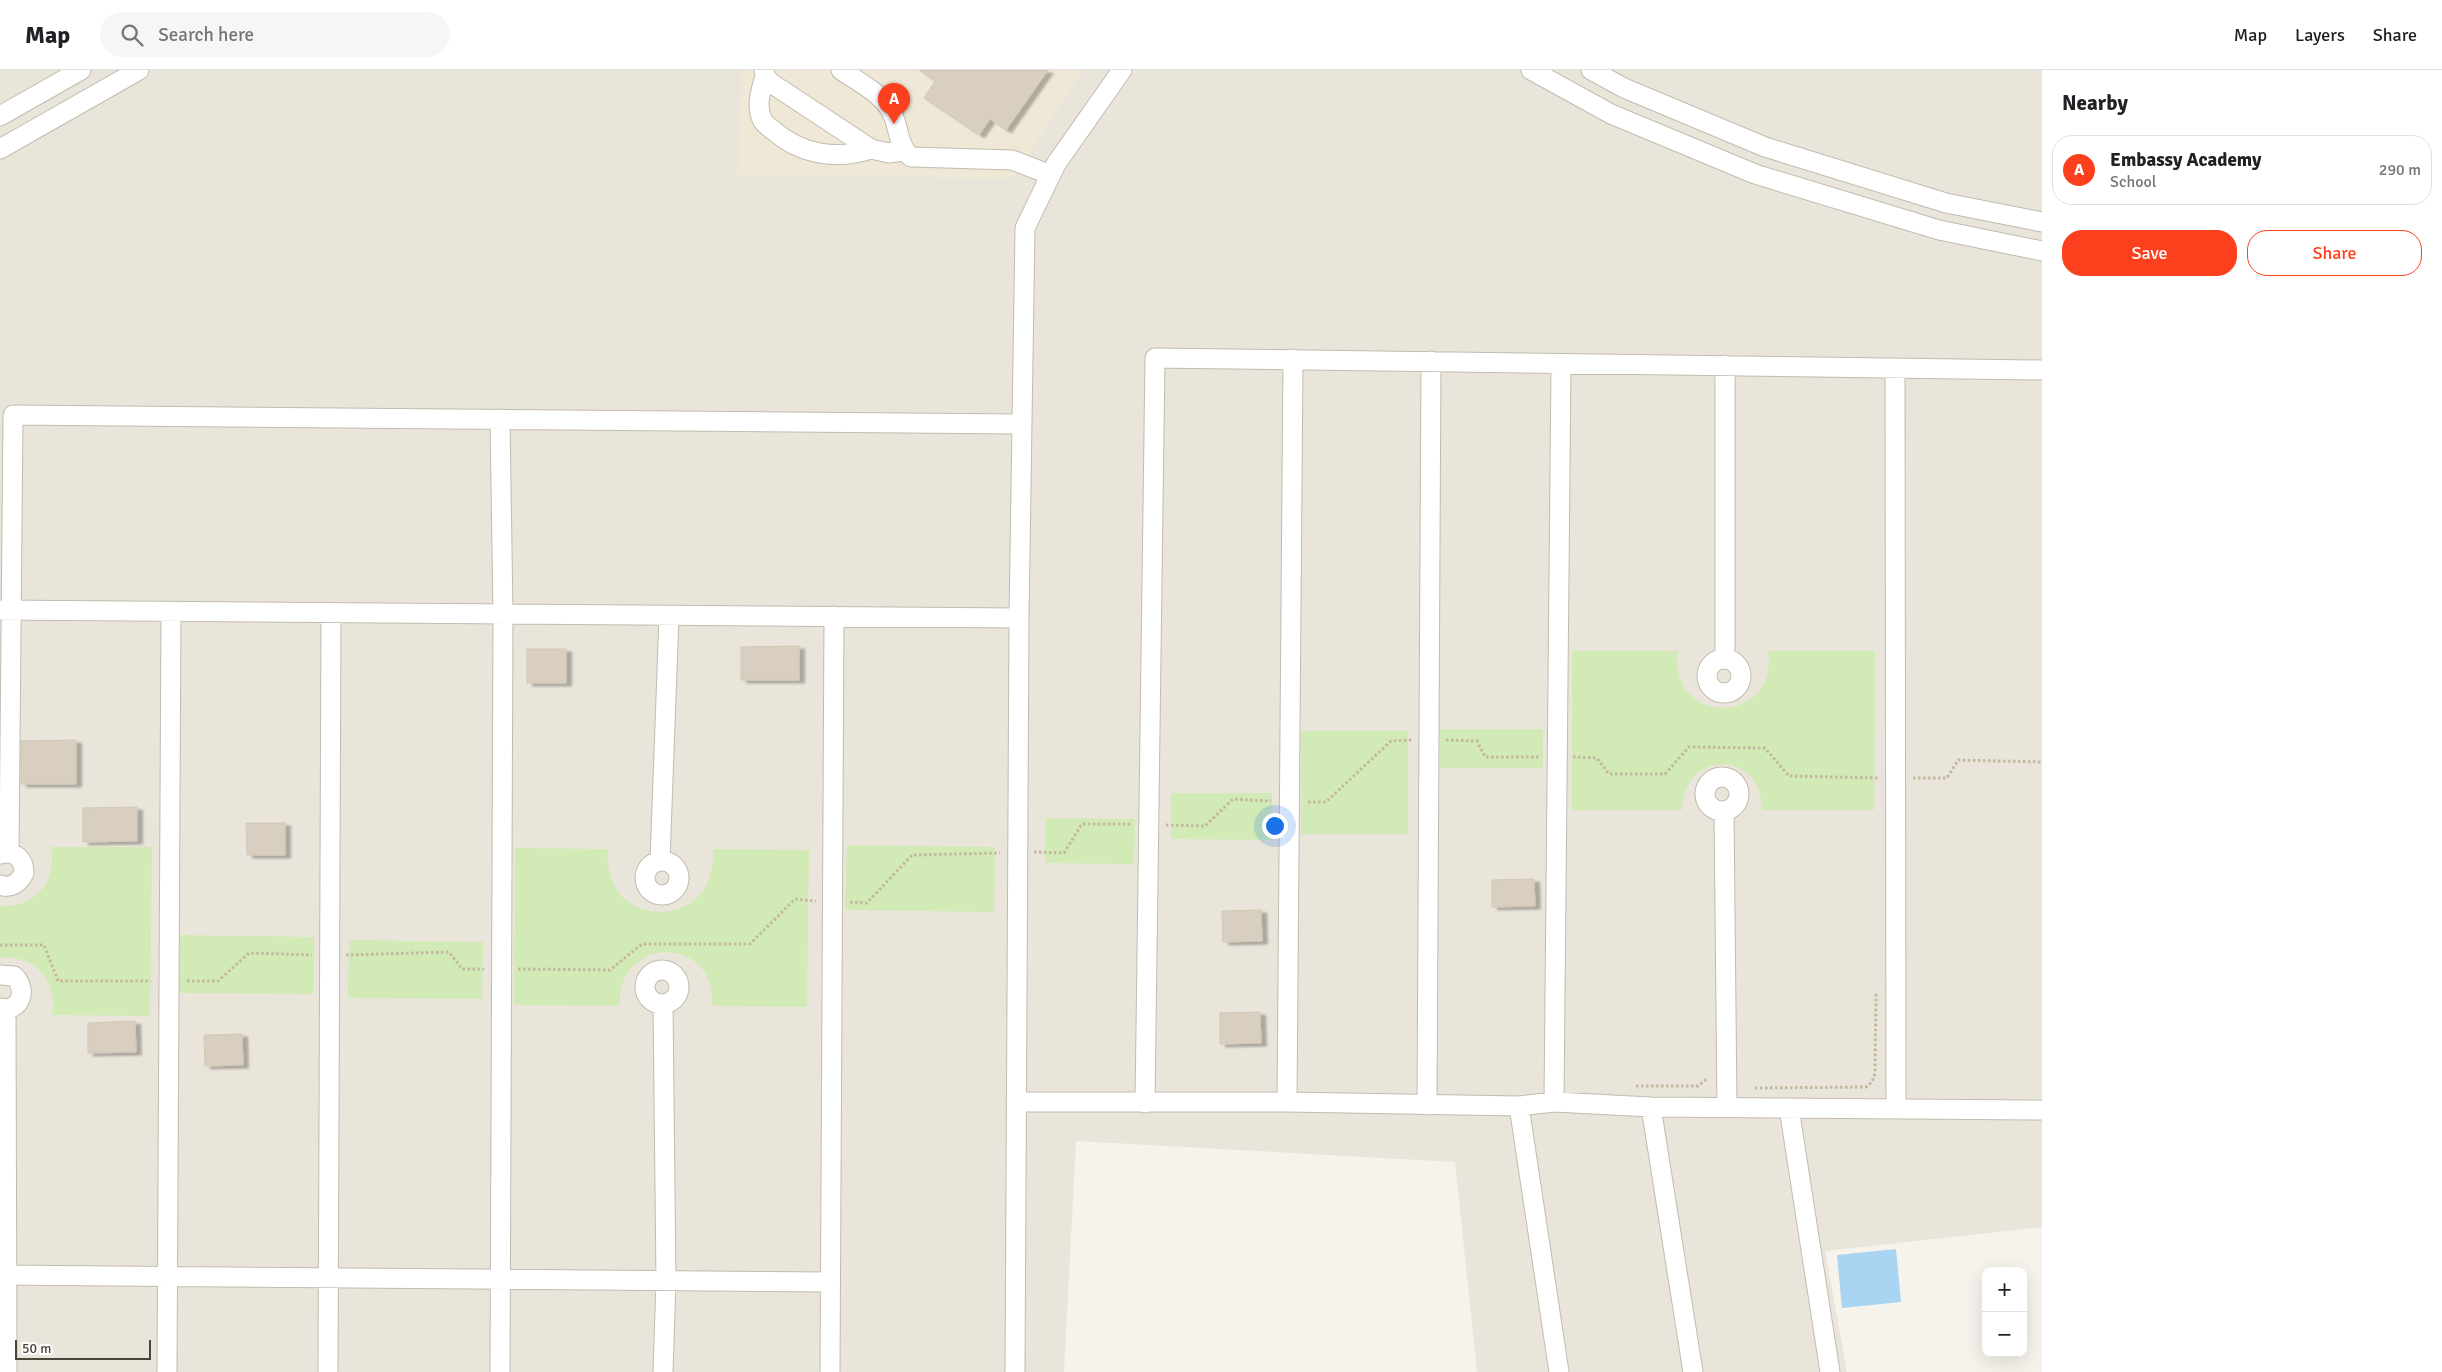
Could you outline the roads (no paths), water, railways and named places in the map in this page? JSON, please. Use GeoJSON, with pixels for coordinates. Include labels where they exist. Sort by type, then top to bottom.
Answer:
{"type":"FeatureCollection","features":[{"type":"Feature","properties":{"kind":"street"},"geometry":{"type":"LineString","coordinates":[[0,116],[81,70]]}},
{"type":"Feature","properties":{"kind":"street"},"geometry":{"type":"LineString","coordinates":[[0,149],[139,70]]}},
{"type":"Feature","properties":{"kind":"street"},"geometry":{"type":"LineString","coordinates":[[841,70],[880,97],[889,108],[897,123],[898,138],[903,151],[911,157],[1012,160],[1051,175]]}},
{"type":"Feature","properties":{"kind":"street"},"geometry":{"type":"LineString","coordinates":[[1015,1372],[1019,618],[1025,228],[1056,164],[1122,70]]}},
{"type":"Feature","properties":{"kind":"street"},"geometry":{"type":"LineString","coordinates":[[1531,70],[1611,114],[1755,174],[1939,230],[2042,251]]}},
{"type":"Feature","properties":{"kind":"street"},"geometry":{"type":"LineString","coordinates":[[1590,70],[1624,88],[1765,147],[1946,202],[2042,222]]}},
{"type":"Feature","properties":{"kind":"street"},"geometry":{"type":"LineString","coordinates":[[764,73],[771,83],[871,149],[889,152],[903,151]]}},
{"type":"Feature","properties":{"kind":"street"},"geometry":{"type":"LineString","coordinates":[[764,73],[758,102],[763,122],[780,137],[804,150],[833,155],[853,155],[871,149]]}},
{"type":"Feature","properties":{"kind":"street"},"geometry":{"type":"LineString","coordinates":[[1145,1103],[1155,358],[2042,370]]}},
{"type":"Feature","properties":{"kind":"street"},"geometry":{"type":"LineString","coordinates":[[1287,1102],[1293,359]]}},
{"type":"Feature","properties":{"kind":"street"},"geometry":{"type":"LineString","coordinates":[[1427,1105],[1431,361]]}},
{"type":"Feature","properties":{"kind":"street"},"geometry":{"type":"LineString","coordinates":[[1554,1102],[1561,364]]}},
{"type":"Feature","properties":{"kind":"street"},"geometry":{"type":"LineString","coordinates":[[1724,365],[1725,658]]}},
{"type":"Feature","properties":{"kind":"street"},"geometry":{"type":"LineString","coordinates":[[1895,368],[1896,1109]]}},
{"type":"Feature","properties":{"kind":"street"},"geometry":{"type":"LineString","coordinates":[[0,885],[10,886],[16,884],[24,873],[21,859],[4,853],[5,610],[13,415],[1022,424]]}},
{"type":"Feature","properties":{"kind":"street"},"geometry":{"type":"LineString","coordinates":[[500,419],[503,614],[500,1372]]}},
{"type":"Feature","properties":{"kind":"street"},"geometry":{"type":"LineString","coordinates":[[5,610],[1019,618]]}},
{"type":"Feature","properties":{"kind":"street"},"geometry":{"type":"LineString","coordinates":[[167,1372],[171,612]]}},
{"type":"Feature","properties":{"kind":"street"},"geometry":{"type":"LineString","coordinates":[[328,1372],[331,613]]}},
{"type":"Feature","properties":{"kind":"street"},"geometry":{"type":"LineString","coordinates":[[660,861],[669,616]]}},
{"type":"Feature","properties":{"kind":"street"},"geometry":{"type":"LineString","coordinates":[[830,1372],[834,616]]}},
{"type":"Feature","properties":{"kind":"street"},"geometry":{"type":"LineString","coordinates":[[1724,811],[1727,1108]]}},
{"type":"Feature","properties":{"kind":"street"},"geometry":{"type":"LineString","coordinates":[[0,975],[14,976],[22,988],[19,1002],[3,1008],[4,1275],[7,1372]]}},
{"type":"Feature","properties":{"kind":"street"},"geometry":{"type":"LineString","coordinates":[[663,1372],[666,1281],[664,1004]]}},
{"type":"Feature","properties":{"kind":"street"},"geometry":{"type":"LineString","coordinates":[[1016,1102],[1287,1102],[1519,1106],[1554,1102],[1651,1107],[2042,1110]]}},
{"type":"Feature","properties":{"kind":"street"},"geometry":{"type":"LineString","coordinates":[[1519,1106],[1559,1372]]}},
{"type":"Feature","properties":{"kind":"street"},"geometry":{"type":"LineString","coordinates":[[1651,1107],[1693,1372]]}},
{"type":"Feature","properties":{"kind":"street"},"geometry":{"type":"LineString","coordinates":[[1788,1108],[1830,1372]]}},
{"type":"Feature","properties":{"kind":"street"},"geometry":{"type":"LineString","coordinates":[[4,1275],[830,1282]]}},
{"type":"Feature","properties":{"kind":"water"},"geometry":{"type":"Polygon","coordinates":[[[1896,1249],[1901,1302],[1842,1308],[1837,1255],[1896,1249]]]}},
{"type":"Feature","properties":{"kind":"place","name":"Embassy Academy"},"geometry":{"type":"Point","coordinates":[894,124]}}]}
